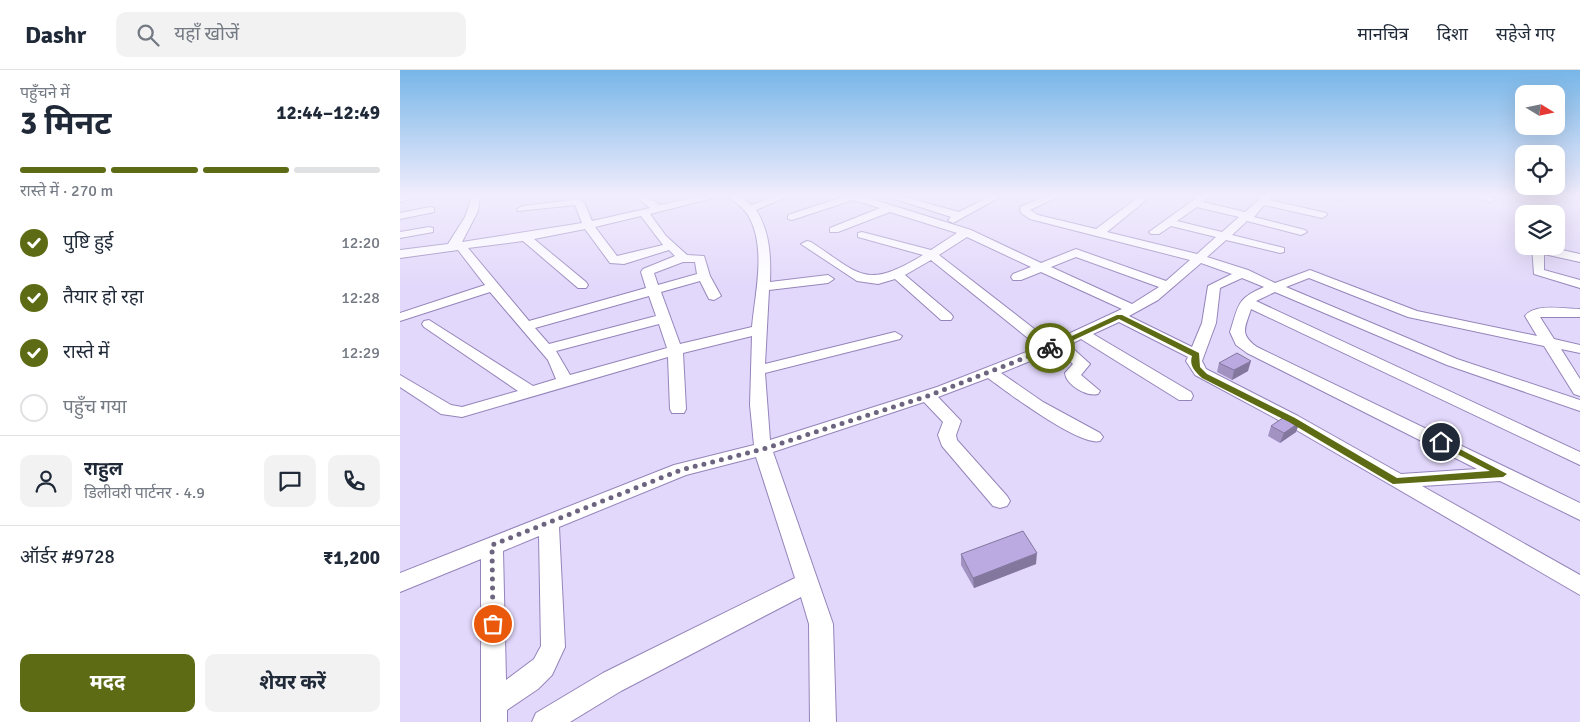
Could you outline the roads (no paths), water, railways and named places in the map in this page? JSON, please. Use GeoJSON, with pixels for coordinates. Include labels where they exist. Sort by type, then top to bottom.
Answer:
{"type":"FeatureCollection","features":[{"type":"Feature","properties":{"kind":"street"},"geometry":{"type":"LineString","coordinates":[[456,246],[466,226]]}},
{"type":"Feature","properties":{"kind":"street"},"geometry":{"type":"LineString","coordinates":[[400,254],[525,237],[581,226]]}},
{"type":"Feature","properties":{"kind":"street"},"geometry":{"type":"LineString","coordinates":[[589,226],[614,260],[624,260],[672,246]]}},
{"type":"Feature","properties":{"kind":"street"},"geometry":{"type":"LineString","coordinates":[[653,226],[682,256],[681,258]]}},
{"type":"Feature","properties":{"kind":"street"},"geometry":{"type":"LineString","coordinates":[[757,226],[761,236],[764,287],[759,330],[759,427],[763,449],[806,582],[822,624],[823,722]]}},
{"type":"Feature","properties":{"kind":"street"},"geometry":{"type":"LineString","coordinates":[[834,230],[843,226]]}},
{"type":"Feature","properties":{"kind":"street"},"geometry":{"type":"LineString","coordinates":[[945,226],[967,232],[1133,309]]}},
{"type":"Feature","properties":{"kind":"street"},"geometry":{"type":"LineString","coordinates":[[1077,226],[1200,257],[1244,273],[1452,362],[1580,406]]}},
{"type":"Feature","properties":{"kind":"street"},"geometry":{"type":"LineString","coordinates":[[1100,232],[1107,226]]}},
{"type":"Feature","properties":{"kind":"street"},"geometry":{"type":"LineString","coordinates":[[1155,232],[1163,226]]}},
{"type":"Feature","properties":{"kind":"street"},"geometry":{"type":"LineString","coordinates":[[1187,226],[1280,250]]}},
{"type":"Feature","properties":{"kind":"street"},"geometry":{"type":"LineString","coordinates":[[400,583],[681,470],[763,449],[928,396],[1083,334],[1119,317],[1168,286],[1237,226]]}},
{"type":"Feature","properties":{"kind":"street"},"geometry":{"type":"LineString","coordinates":[[1281,226],[1301,232]]}},
{"type":"Feature","properties":{"kind":"street"},"geometry":{"type":"LineString","coordinates":[[400,235],[428,230]]}},
{"type":"Feature","properties":{"kind":"street"},"geometry":{"type":"LineString","coordinates":[[807,244],[863,279],[882,280],[897,274],[967,232]]}},
{"type":"Feature","properties":{"kind":"street"},"geometry":{"type":"LineString","coordinates":[[862,235],[931,254],[1054,346],[1082,364],[1073,373],[1073,377],[1092,391]]}},
{"type":"Feature","properties":{"kind":"street"},"geometry":{"type":"LineString","coordinates":[[525,237],[582,286]]}},
{"type":"Feature","properties":{"kind":"street"},"geometry":{"type":"LineString","coordinates":[[456,246],[555,359],[566,383]]}},
{"type":"Feature","properties":{"kind":"street"},"geometry":{"type":"LineString","coordinates":[[1017,277],[1077,253],[1168,286]]}},
{"type":"Feature","properties":{"kind":"street"},"geometry":{"type":"LineString","coordinates":[[1565,254],[1580,258]]}},
{"type":"Feature","properties":{"kind":"street"},"geometry":{"type":"LineString","coordinates":[[1538,255],[1538,271],[1542,274],[1580,284]]}},
{"type":"Feature","properties":{"kind":"street"},"geometry":{"type":"LineString","coordinates":[[678,408],[675,350],[647,272],[651,268],[681,258],[700,259],[704,276],[714,296]]}},
{"type":"Feature","properties":{"kind":"street"},"geometry":{"type":"LineString","coordinates":[[1244,273],[1214,286],[1209,323],[1194,361],[1196,368],[1204,376],[1292,420],[1580,586]]}},
{"type":"Feature","properties":{"kind":"street"},"geometry":{"type":"LineString","coordinates":[[897,274],[946,316]]}},
{"type":"Feature","properties":{"kind":"street"},"geometry":{"type":"LineString","coordinates":[[1580,349],[1419,316],[1310,274],[1255,296],[1246,302],[1236,332],[1240,342],[1245,346],[1580,512]]}},
{"type":"Feature","properties":{"kind":"street"},"geometry":{"type":"LineString","coordinates":[[527,326],[704,276]]}},
{"type":"Feature","properties":{"kind":"street"},"geometry":{"type":"LineString","coordinates":[[764,287],[828,279]]}},
{"type":"Feature","properties":{"kind":"street"},"geometry":{"type":"LineString","coordinates":[[400,317],[493,287]]}},
{"type":"Feature","properties":{"kind":"street"},"geometry":{"type":"LineString","coordinates":[[1246,302],[1580,459]]}},
{"type":"Feature","properties":{"kind":"street"},"geometry":{"type":"LineString","coordinates":[[1580,313],[1532,314],[1580,391]]}},
{"type":"Feature","properties":{"kind":"street"},"geometry":{"type":"LineString","coordinates":[[1119,317],[1196,355]]}},
{"type":"Feature","properties":{"kind":"street"},"geometry":{"type":"LineString","coordinates":[[546,349],[664,318]]}},
{"type":"Feature","properties":{"kind":"street"},"geometry":{"type":"LineString","coordinates":[[429,324],[532,393]]}},
{"type":"Feature","properties":{"kind":"street"},"geometry":{"type":"LineString","coordinates":[[400,380],[447,410],[455,412],[478,408],[532,393],[675,350],[759,330]]}},
{"type":"Feature","properties":{"kind":"street"},"geometry":{"type":"LineString","coordinates":[[1083,334],[1185,396]]}},
{"type":"Feature","properties":{"kind":"street"},"geometry":{"type":"LineString","coordinates":[[759,370],[822,356],[894,336]]}},
{"type":"Feature","properties":{"kind":"street"},"geometry":{"type":"LineString","coordinates":[[990,372],[1037,406],[1094,437]]}},
{"type":"Feature","properties":{"kind":"street"},"geometry":{"type":"LineString","coordinates":[[928,396],[952,421],[947,435],[948,442],[1000,501]]}},
{"type":"Feature","properties":{"kind":"street"},"geometry":{"type":"LineString","coordinates":[[1396,481],[1503,474]]}},
{"type":"Feature","properties":{"kind":"street"},"geometry":{"type":"LineString","coordinates":[[493,713],[543,667],[553,647],[549,522]]}},
{"type":"Feature","properties":{"kind":"street"},"geometry":{"type":"LineString","coordinates":[[492,545],[493,713]]}},
{"type":"Feature","properties":{"kind":"street"},"geometry":{"type":"LineString","coordinates":[[545,722],[612,682],[806,582]]}}]}
